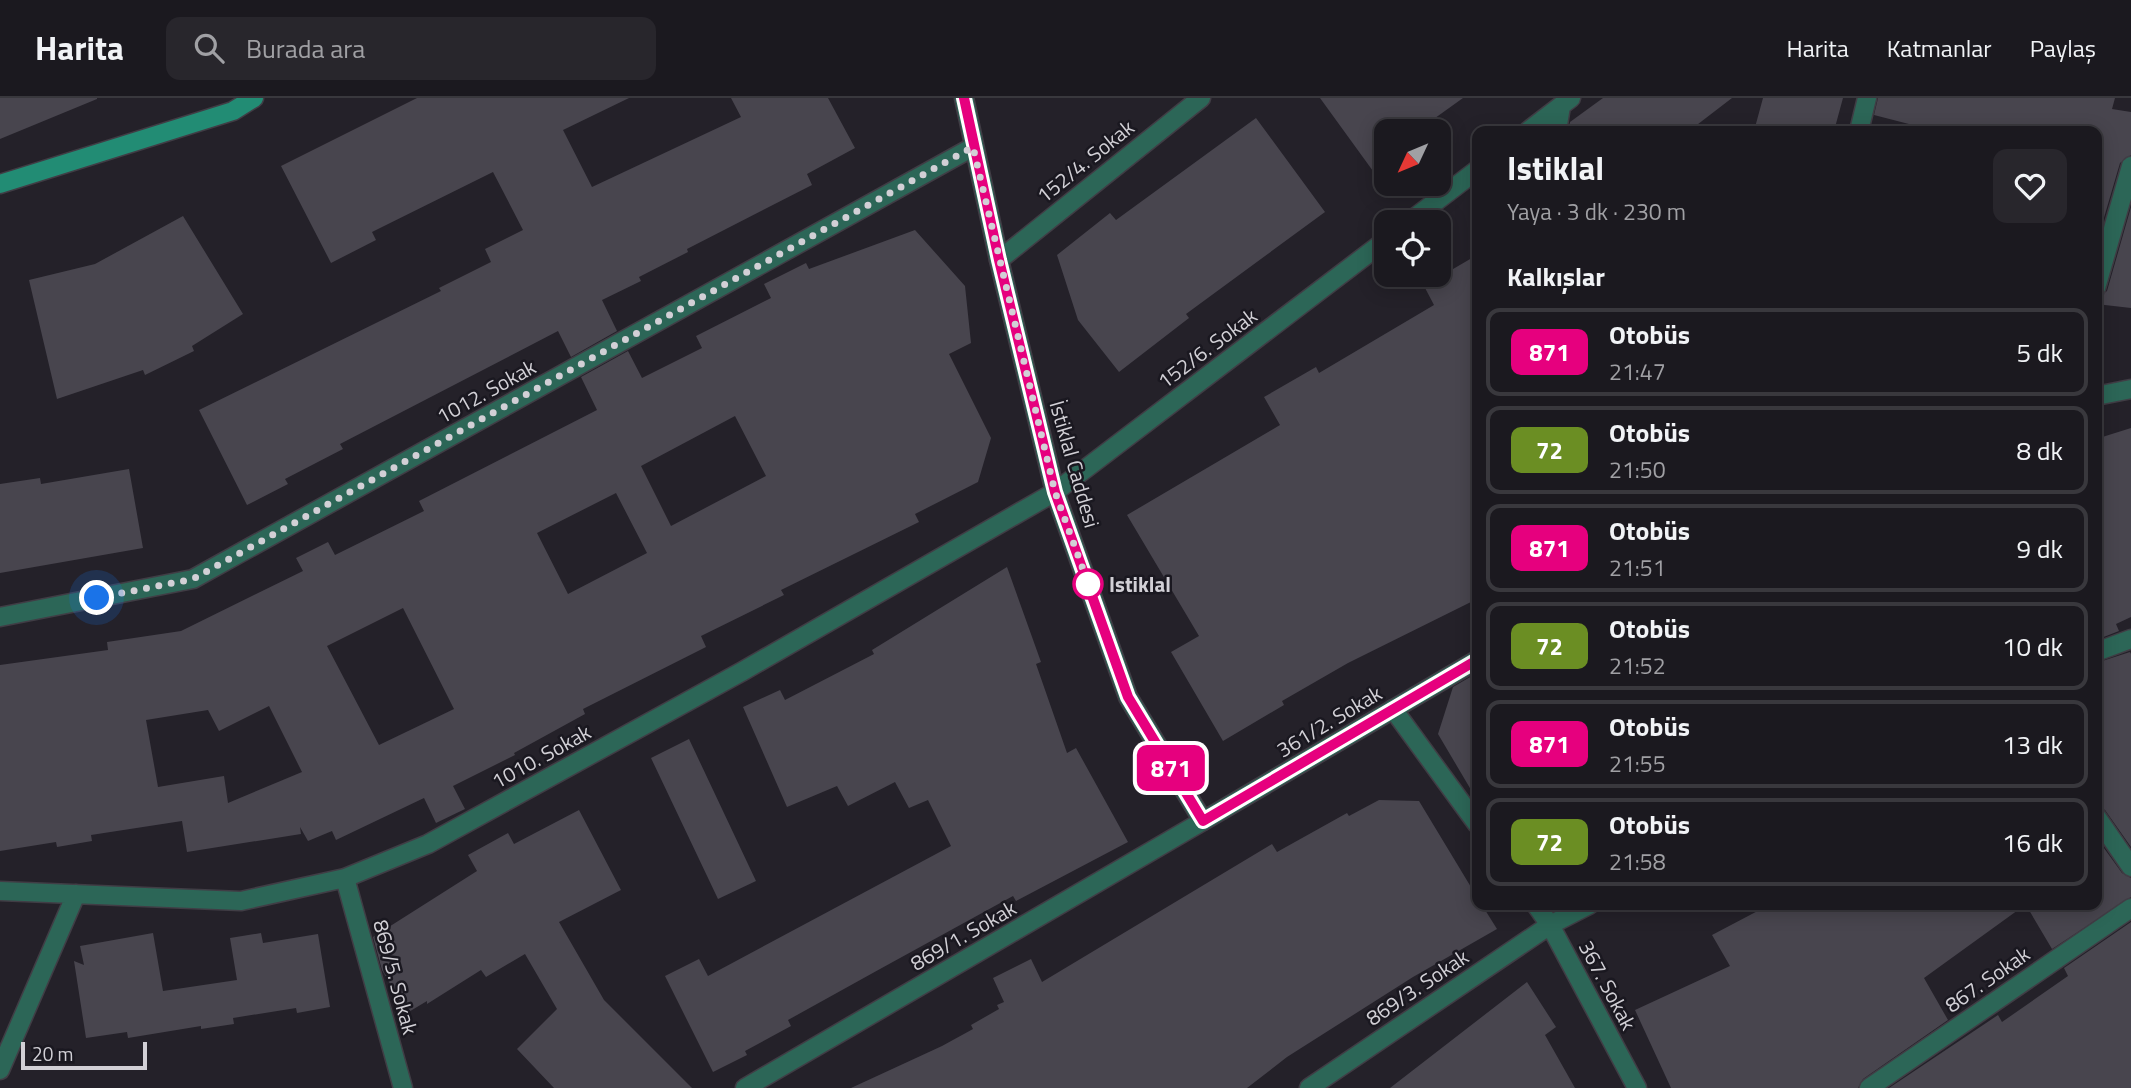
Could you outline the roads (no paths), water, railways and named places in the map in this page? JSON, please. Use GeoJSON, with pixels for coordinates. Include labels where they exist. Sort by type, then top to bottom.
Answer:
{"type":"FeatureCollection","features":[{"type":"Feature","properties":{"kind":"main road"},"geometry":{"type":"LineString","coordinates":[[0,184],[233,111],[254,98]]}},
{"type":"Feature","properties":{"kind":"street","name":"İstiklal Caddesi"},"geometry":{"type":"LineString","coordinates":[[964,98],[999,260],[1055,492],[1128,697],[1203,821]]}},
{"type":"Feature","properties":{"kind":"street","name":"152/4. Sokak"},"geometry":{"type":"LineString","coordinates":[[999,260],[1201,98]]}},
{"type":"Feature","properties":{"kind":"street"},"geometry":{"type":"LineString","coordinates":[[1860,126],[1867,98]]}},
{"type":"Feature","properties":{"kind":"street"},"geometry":{"type":"LineString","coordinates":[[1535,126],[1566,102]]}},
{"type":"Feature","properties":{"kind":"street"},"geometry":{"type":"LineString","coordinates":[[1559,126],[1566,102]]}},
{"type":"Feature","properties":{"kind":"street","name":"1012. Sokak"},"geometry":{"type":"LineString","coordinates":[[0,617],[193,579],[973,147]]}},
{"type":"Feature","properties":{"kind":"street"},"geometry":{"type":"LineString","coordinates":[[2102,267],[2131,166]]}},
{"type":"Feature","properties":{"kind":"street"},"geometry":{"type":"LineString","coordinates":[[1425,210],[1472,174]]}},
{"type":"Feature","properties":{"kind":"street","name":"152/6. Sokak"},"geometry":{"type":"LineString","coordinates":[[1055,492],[1374,249]]}},
{"type":"Feature","properties":{"kind":"street"},"geometry":{"type":"LineString","coordinates":[[2102,395],[2131,389]]}},
{"type":"Feature","properties":{"kind":"street","name":"1010. Sokak"},"geometry":{"type":"LineString","coordinates":[[0,891],[241,901],[345,878],[428,844],[743,671],[1055,492]]}},
{"type":"Feature","properties":{"kind":"street"},"geometry":{"type":"LineString","coordinates":[[2102,650],[2131,639]]}},
{"type":"Feature","properties":{"kind":"street","name":"361/2. Sokak"},"geometry":{"type":"LineString","coordinates":[[1203,821],[1472,663]]}},
{"type":"Feature","properties":{"kind":"street"},"geometry":{"type":"LineString","coordinates":[[1393,709],[1472,817]]}},
{"type":"Feature","properties":{"kind":"street","name":"869/1. Sokak"},"geometry":{"type":"LineString","coordinates":[[745,1088],[1203,821]]}},
{"type":"Feature","properties":{"kind":"street"},"geometry":{"type":"LineString","coordinates":[[2102,825],[2131,867]]}},
{"type":"Feature","properties":{"kind":"street","name":"869/5. Sokak"},"geometry":{"type":"LineString","coordinates":[[345,878],[403,1088]]}},
{"type":"Feature","properties":{"kind":"street"},"geometry":{"type":"LineString","coordinates":[[0,1070],[76,894]]}},
{"type":"Feature","properties":{"kind":"street","name":"867. Sokak"},"geometry":{"type":"LineString","coordinates":[[1869,1088],[2131,908]]}},
{"type":"Feature","properties":{"kind":"street","name":"367. Sokak"},"geometry":{"type":"LineString","coordinates":[[1540,910],[1637,1088]]}},
{"type":"Feature","properties":{"kind":"street","name":"869/3. Sokak"},"geometry":{"type":"LineString","coordinates":[[1309,1088],[1550,925],[1578,910]]}},
{"type":"Feature","properties":{"kind":"place","name":"Istiklal"},"geometry":{"type":"Point","coordinates":[1088,584]}}]}
